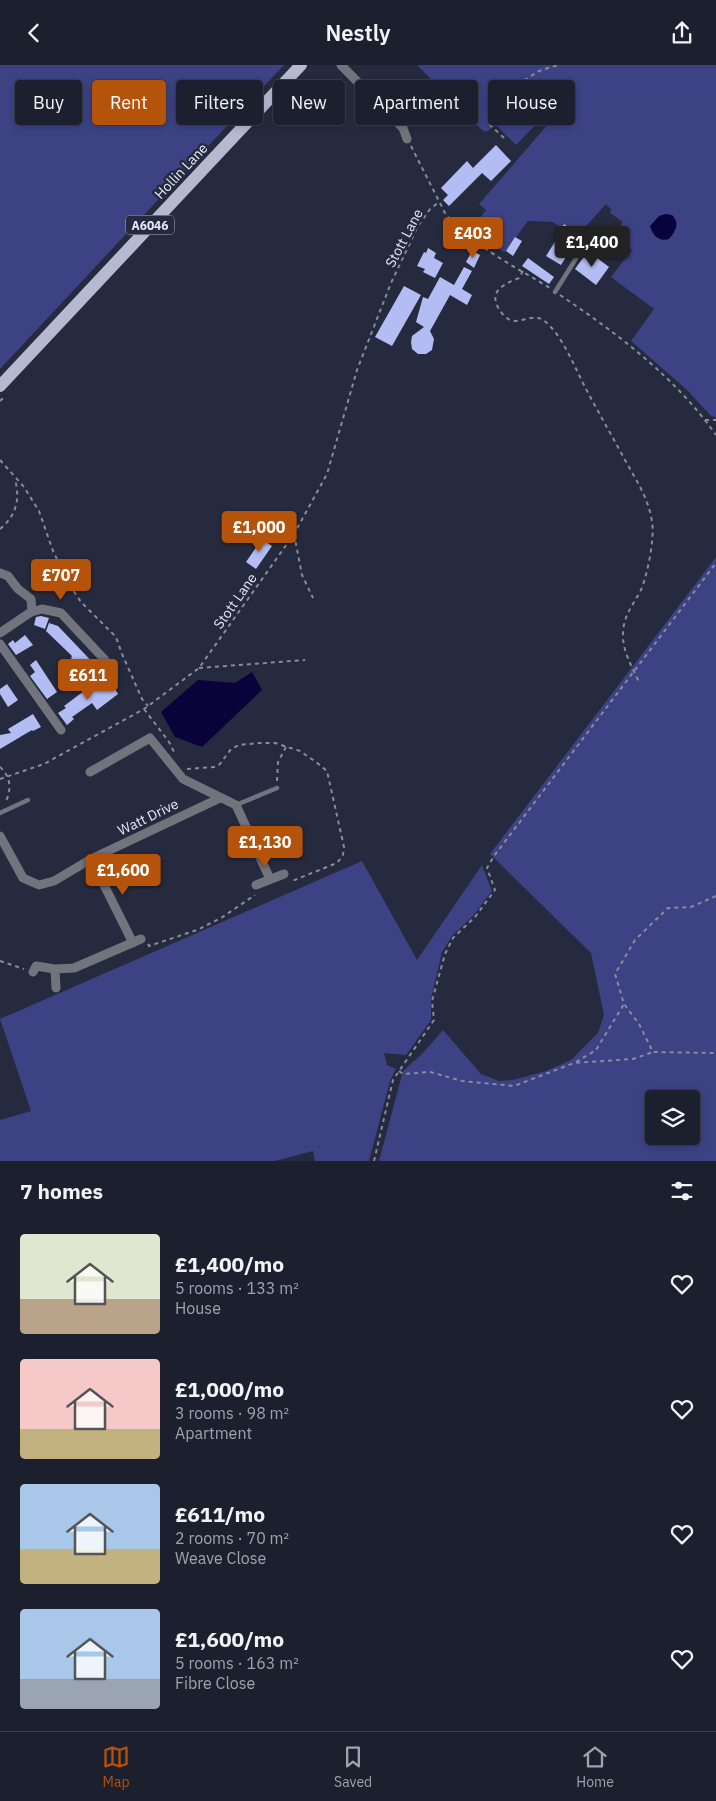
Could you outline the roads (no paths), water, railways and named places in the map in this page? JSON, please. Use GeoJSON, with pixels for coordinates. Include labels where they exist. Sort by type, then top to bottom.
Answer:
{"type":"FeatureCollection","features":[{"type":"Feature","properties":{"kind":"main road","name":"Hollin Lane"},"geometry":{"type":"LineString","coordinates":[[0,386],[301,65]]}},
{"type":"Feature","properties":{"kind":"street"},"geometry":{"type":"LineString","coordinates":[[341,65],[403,128],[407,139]]}},
{"type":"Feature","properties":{"kind":"street"},"geometry":{"type":"LineString","coordinates":[[0,573],[8,576],[18,589],[31,599],[32,612]]}},
{"type":"Feature","properties":{"kind":"street"},"geometry":{"type":"LineString","coordinates":[[0,633],[32,612],[42,609],[61,613],[105,661]]}},
{"type":"Feature","properties":{"kind":"street"},"geometry":{"type":"LineString","coordinates":[[88,641],[96,635]]}},
{"type":"Feature","properties":{"kind":"street"},"geometry":{"type":"LineString","coordinates":[[0,644],[61,729]]}},
{"type":"Feature","properties":{"kind":"street"},"geometry":{"type":"LineString","coordinates":[[90,773],[150,738],[183,779],[236,805],[270,879]]}},
{"type":"Feature","properties":{"kind":"street","name":"Watt Drive"},"geometry":{"type":"LineString","coordinates":[[0,836],[22,879],[39,885],[54,881],[92,859],[220,798]]}},
{"type":"Feature","properties":{"kind":"street"},"geometry":{"type":"LineString","coordinates":[[33,972],[36,966],[55,969],[74,968],[137,941],[92,859]]}},
{"type":"Feature","properties":{"kind":"street"},"geometry":{"type":"LineString","coordinates":[[256,885],[284,874]]}},
{"type":"Feature","properties":{"kind":"street"},"geometry":{"type":"LineString","coordinates":[[55,969],[56,988]]}},
{"type":"Feature","properties":{"kind":"lane"},"geometry":{"type":"LineString","coordinates":[[555,292],[587,241]]}},
{"type":"Feature","properties":{"kind":"lane"},"geometry":{"type":"LineString","coordinates":[[236,805],[276,788]]}},
{"type":"Feature","properties":{"kind":"lane"},"geometry":{"type":"LineString","coordinates":[[1,810],[28,800]]}}]}
